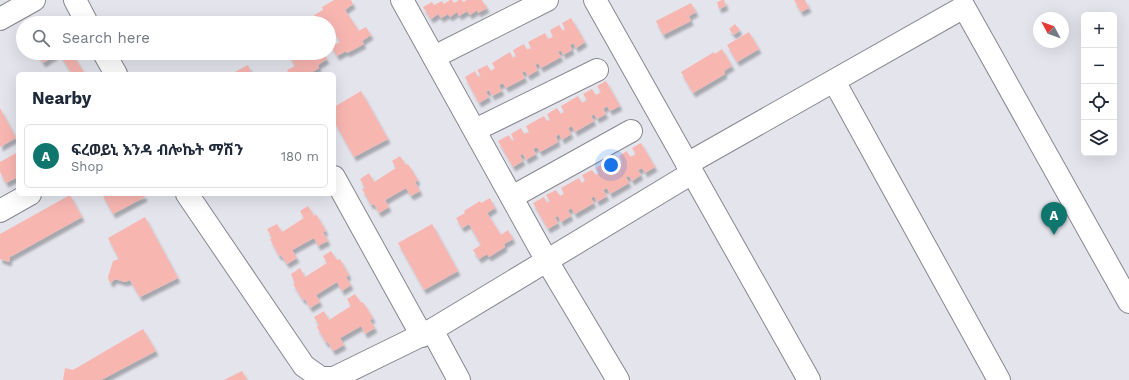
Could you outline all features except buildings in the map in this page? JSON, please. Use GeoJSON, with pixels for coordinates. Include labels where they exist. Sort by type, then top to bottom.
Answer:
{"type":"FeatureCollection","features":[{"type":"Feature","properties":{"kind":"street"},"geometry":{"type":"LineString","coordinates":[[0,19],[34,0]]}},
{"type":"Feature","properties":{"kind":"street"},"geometry":{"type":"LineString","coordinates":[[74,0],[83,16]]}},
{"type":"Feature","properties":{"kind":"street"},"geometry":{"type":"LineString","coordinates":[[402,0],[547,261],[618,380]]}},
{"type":"Feature","properties":{"kind":"street"},"geometry":{"type":"LineString","coordinates":[[434,57],[547,0]]}},
{"type":"Feature","properties":{"kind":"street"},"geometry":{"type":"LineString","coordinates":[[595,0],[809,380]]}},
{"type":"Feature","properties":{"kind":"street"},"geometry":{"type":"LineString","coordinates":[[188,196],[304,366],[321,378],[334,378],[427,333],[547,261],[690,168],[834,81],[964,7],[1129,302]]}},
{"type":"Feature","properties":{"kind":"street"},"geometry":{"type":"LineString","coordinates":[[108,60],[115,72]]}},
{"type":"Feature","properties":{"kind":"street"},"geometry":{"type":"LineString","coordinates":[[474,130],[597,70]]}},
{"type":"Feature","properties":{"kind":"street"},"geometry":{"type":"LineString","coordinates":[[834,81],[999,380]]}},
{"type":"Feature","properties":{"kind":"street"},"geometry":{"type":"LineString","coordinates":[[512,197],[631,131]]}},
{"type":"Feature","properties":{"kind":"street"},"geometry":{"type":"LineString","coordinates":[[336,181],[427,333],[459,380]]}},
{"type":"Feature","properties":{"kind":"street"},"geometry":{"type":"LineString","coordinates":[[0,211],[26,196]]}},
{"type":"Feature","properties":{"kind":"place","name":"ፍረወይኒ እንዳ ብሎኬት ማሽን"},"geometry":{"type":"Point","coordinates":[1054,235]}}]}
